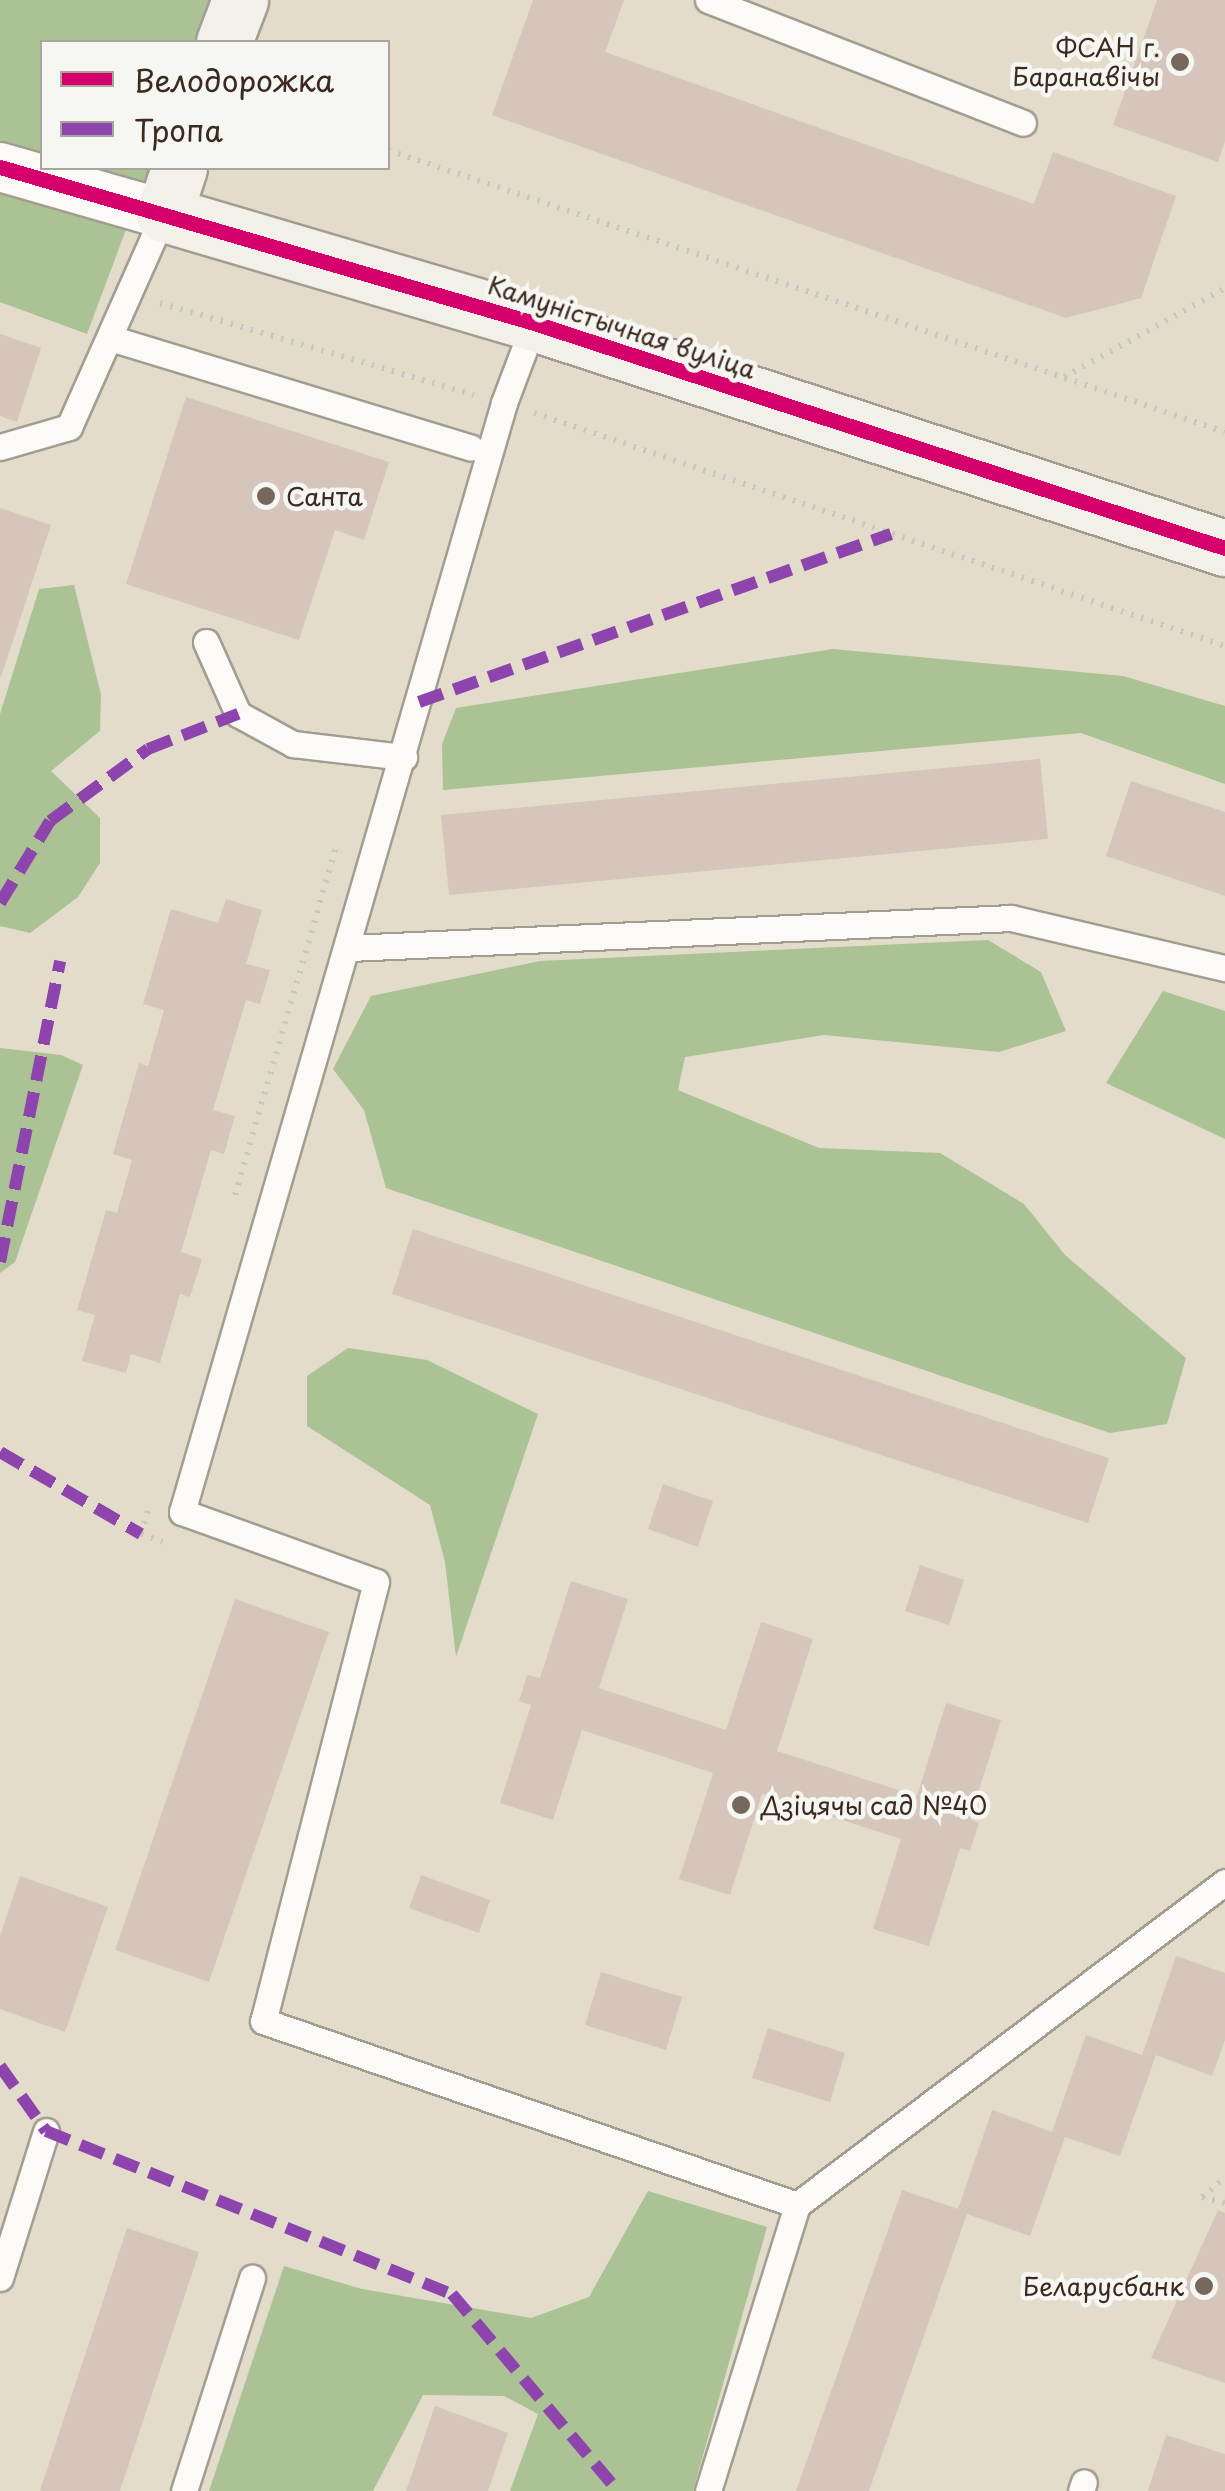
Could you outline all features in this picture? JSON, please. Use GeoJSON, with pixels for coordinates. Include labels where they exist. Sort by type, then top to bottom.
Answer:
{"type":"FeatureCollection","features":[{"type":"Feature","properties":{"kind":"street"},"geometry":{"type":"LineString","coordinates":[[225,40],[240,0]]}},
{"type":"Feature","properties":{"kind":"street","name":"Камуністычная вуліца"},"geometry":{"type":"LineString","coordinates":[[0,168],[172,191],[534,323],[1225,548]]}},
{"type":"Feature","properties":{"kind":"lane"},"geometry":{"type":"LineString","coordinates":[[708,0],[1023,123]]}},
{"type":"Feature","properties":{"kind":"lane"},"geometry":{"type":"LineString","coordinates":[[0,447],[69,427],[172,191]]}},
{"type":"Feature","properties":{"kind":"lane"},"geometry":{"type":"LineString","coordinates":[[534,323],[504,403],[349,948],[182,1512],[376,1582],[262,2020],[797,2204]]}},
{"type":"Feature","properties":{"kind":"lane"},"geometry":{"type":"LineString","coordinates":[[110,338],[471,448]]}},
{"type":"Feature","properties":{"kind":"lane"},"geometry":{"type":"LineString","coordinates":[[206,642],[238,714],[293,744],[404,757]]}},
{"type":"Feature","properties":{"kind":"lane"},"geometry":{"type":"LineString","coordinates":[[349,948],[1011,918],[1225,968]]}},
{"type":"Feature","properties":{"kind":"lane"},"geometry":{"type":"LineString","coordinates":[[708,2491],[797,2204],[1225,1882]]}},
{"type":"Feature","properties":{"kind":"lane"},"geometry":{"type":"LineString","coordinates":[[0,2278],[46,2131]]}},
{"type":"Feature","properties":{"kind":"lane"},"geometry":{"type":"LineString","coordinates":[[184,2491],[252,2278]]}},
{"type":"Feature","properties":{"kind":"path"},"geometry":{"type":"LineString","coordinates":[[390,151],[1225,432]]}},
{"type":"Feature","properties":{"kind":"path"},"geometry":{"type":"LineString","coordinates":[[1063,378],[1225,288]]}},
{"type":"Feature","properties":{"kind":"path"},"geometry":{"type":"LineString","coordinates":[[130,294],[504,403],[1225,646]]}},
{"type":"Feature","properties":{"kind":"path"},"geometry":{"type":"LineString","coordinates":[[1225,2178],[1202,2197],[1225,2203]]}},
{"type":"Feature","properties":{"kind":"green space"},"geometry":{"type":"Polygon","coordinates":[[[0,0],[212,0],[197,40],[40,40],[40,170],[148,170],[87,334],[0,302],[0,0]]]}},
{"type":"Feature","properties":{"kind":"green space"},"geometry":{"type":"Polygon","coordinates":[[[74,585],[101,695],[100,731],[51,771],[100,818],[100,863],[78,897],[30,933],[0,926],[0,714],[39,589],[74,585]]]}},
{"type":"Feature","properties":{"kind":"green space"},"geometry":{"type":"Polygon","coordinates":[[[833,649],[1123,676],[1225,706],[1225,784],[1081,733],[443,790],[442,744],[456,708],[833,649]]]}},
{"type":"Feature","properties":{"kind":"green space"},"geometry":{"type":"Polygon","coordinates":[[[988,940],[1041,972],[1066,1031],[999,1052],[824,1035],[685,1057],[678,1090],[819,1148],[940,1153],[1024,1204],[1065,1255],[1186,1358],[1167,1424],[1110,1433],[386,1188],[364,1110],[333,1069],[371,996],[540,961],[988,940]]]}},
{"type":"Feature","properties":{"kind":"green space"},"geometry":{"type":"Polygon","coordinates":[[[1163,991],[1225,1011],[1225,1139],[1106,1083],[1163,991]]]}},
{"type":"Feature","properties":{"kind":"green space"},"geometry":{"type":"Polygon","coordinates":[[[0,1048],[61,1055],[83,1065],[15,1262],[0,1273],[0,1048]]]}},
{"type":"Feature","properties":{"kind":"green space"},"geometry":{"type":"Polygon","coordinates":[[[348,1348],[427,1360],[538,1414],[456,1657],[445,1562],[430,1505],[307,1426],[307,1376],[348,1348]]]}},
{"type":"Feature","properties":{"kind":"green space"},"geometry":{"type":"Polygon","coordinates":[[[648,2191],[767,2227],[693,2491],[510,2491],[538,2414],[504,2396],[423,2395],[373,2491],[209,2491],[284,2266],[362,2289],[531,2318],[589,2297],[648,2191]]]}},
{"type":"Feature","properties":{"kind":"building"},"geometry":{"type":"Polygon","coordinates":[[[533,0],[624,0],[605,52],[1034,204],[1053,152],[1176,196],[1141,298],[1066,318],[492,115],[533,0]]]}},
{"type":"Feature","properties":{"kind":"building","name":"ФСАН г. Баранавічы"},"geometry":{"type":"Polygon","coordinates":[[[1157,0],[1225,0],[1225,141],[1218,162],[1113,125],[1157,0]]]}},
{"type":"Feature","properties":{"kind":"building"},"geometry":{"type":"Polygon","coordinates":[[[0,334],[41,348],[17,422],[0,416],[0,334]]]}},
{"type":"Feature","properties":{"kind":"building","name":"Санта"},"geometry":{"type":"Polygon","coordinates":[[[186,397],[389,462],[364,540],[335,530],[299,640],[126,584],[186,397]]]}},
{"type":"Feature","properties":{"kind":"building"},"geometry":{"type":"Polygon","coordinates":[[[0,508],[51,525],[1,677],[0,676],[0,508]]]}},
{"type":"Feature","properties":{"kind":"building"},"geometry":{"type":"Polygon","coordinates":[[[1040,759],[1048,839],[449,895],[441,815],[1040,759]]]}},
{"type":"Feature","properties":{"kind":"building"},"geometry":{"type":"Polygon","coordinates":[[[1131,781],[1225,812],[1225,896],[1106,856],[1131,781]]]}},
{"type":"Feature","properties":{"kind":"building"},"geometry":{"type":"Polygon","coordinates":[[[226,899],[262,910],[246,964],[270,970],[260,1004],[246,1000],[213,1110],[235,1116],[224,1154],[211,1150],[181,1252],[202,1259],[190,1297],[180,1294],[160,1363],[131,1354],[126,1373],[82,1361],[95,1315],[77,1310],[106,1210],[117,1213],[132,1160],[113,1154],[139,1063],[148,1066],[164,1010],[143,1004],[171,909],[218,923],[226,899]]]}},
{"type":"Feature","properties":{"kind":"building"},"geometry":{"type":"Polygon","coordinates":[[[413,1229],[1109,1458],[1088,1523],[392,1294],[413,1229]]]}},
{"type":"Feature","properties":{"kind":"building"},"geometry":{"type":"Polygon","coordinates":[[[663,1484],[713,1501],[698,1547],[648,1529],[663,1484]]]}},
{"type":"Feature","properties":{"kind":"building"},"geometry":{"type":"Polygon","coordinates":[[[920,1565],[964,1580],[949,1625],[905,1611],[920,1565]]]}},
{"type":"Feature","properties":{"kind":"building"},"geometry":{"type":"Polygon","coordinates":[[[571,1581],[628,1599],[599,1688],[726,1730],[761,1622],[813,1639],[777,1751],[917,1796],[946,1703],[1001,1720],[970,1819],[979,1823],[970,1851],[960,1848],[929,1946],[873,1929],[901,1839],[762,1794],[730,1895],[679,1879],[713,1773],[582,1730],[553,1820],[500,1803],[531,1705],[519,1701],[527,1675],[540,1678],[571,1581]]]}},
{"type":"Feature","properties":{"kind":"building"},"geometry":{"type":"Polygon","coordinates":[[[235,1599],[329,1632],[209,1982],[115,1950],[235,1599]]]}},
{"type":"Feature","properties":{"kind":"building"},"geometry":{"type":"Polygon","coordinates":[[[421,1875],[490,1900],[479,1933],[409,1908],[421,1875]]]}},
{"type":"Feature","properties":{"kind":"building"},"geometry":{"type":"Polygon","coordinates":[[[20,1876],[108,1907],[65,2032],[0,2009],[0,1936],[20,1876]]]}},
{"type":"Feature","properties":{"kind":"building"},"geometry":{"type":"Polygon","coordinates":[[[1176,1956],[1225,1973],[1225,2040],[1212,2076],[1156,2055],[1120,2156],[1065,2137],[1030,2236],[967,2214],[869,2491],[796,2491],[902,2190],[958,2209],[992,2110],[1052,2132],[1086,2035],[1142,2055],[1176,1956]]]}},
{"type":"Feature","properties":{"kind":"building"},"geometry":{"type":"Polygon","coordinates":[[[601,1972],[682,1997],[666,2050],[585,2025],[601,1972]]]}},
{"type":"Feature","properties":{"kind":"building"},"geometry":{"type":"Polygon","coordinates":[[[768,2028],[845,2053],[830,2102],[752,2078],[768,2028]]]}},
{"type":"Feature","properties":{"kind":"building","name":"Беларусбанк"},"geometry":{"type":"Polygon","coordinates":[[[1218,2210],[1225,2213],[1225,2383],[1151,2358],[1218,2210]]]}},
{"type":"Feature","properties":{"kind":"building"},"geometry":{"type":"Polygon","coordinates":[[[127,2228],[199,2252],[120,2491],[40,2491],[127,2228]]]}},
{"type":"Feature","properties":{"kind":"building"},"geometry":{"type":"Polygon","coordinates":[[[435,2406],[508,2433],[488,2491],[406,2491],[435,2406]]]}},
{"type":"Feature","properties":{"kind":"building"},"geometry":{"type":"Polygon","coordinates":[[[1166,2435],[1225,2454],[1225,2491],[1148,2491],[1166,2435]]]}},
{"type":"Feature","properties":{"kind":"marked path"},"geometry":{"type":"LineString","coordinates":[[419,702],[891,534]]}},
{"type":"Feature","properties":{"kind":"marked path"},"geometry":{"type":"LineString","coordinates":[[0,903],[50,821],[148,749],[238,714]]}},
{"type":"Feature","properties":{"kind":"marked path"},"geometry":{"type":"LineString","coordinates":[[0,1262],[60,961]]}},
{"type":"Feature","properties":{"kind":"marked path"},"geometry":{"type":"LineString","coordinates":[[0,1452],[141,1534]]}},
{"type":"Feature","properties":{"kind":"marked path"},"geometry":{"type":"LineString","coordinates":[[0,2066],[46,2131],[452,2294],[618,2491]]}},
{"type":"Feature","properties":{"kind":"cycle path"},"geometry":{"type":"LineString","coordinates":[[0,167],[534,323],[1225,548]]}},
{"type":"Feature","properties":{"kind":"place","name":"ФСАН г. Баранавічы"},"geometry":{"type":"Point","coordinates":[1180,62]}},
{"type":"Feature","properties":{"kind":"place","name":"Санта"},"geometry":{"type":"Point","coordinates":[266,496]}},
{"type":"Feature","properties":{"kind":"place","name":"Дзіцячы сад №40"},"geometry":{"type":"Point","coordinates":[741,1805]}},
{"type":"Feature","properties":{"kind":"place","name":"Беларусбанк"},"geometry":{"type":"Point","coordinates":[1204,2286]}}]}
